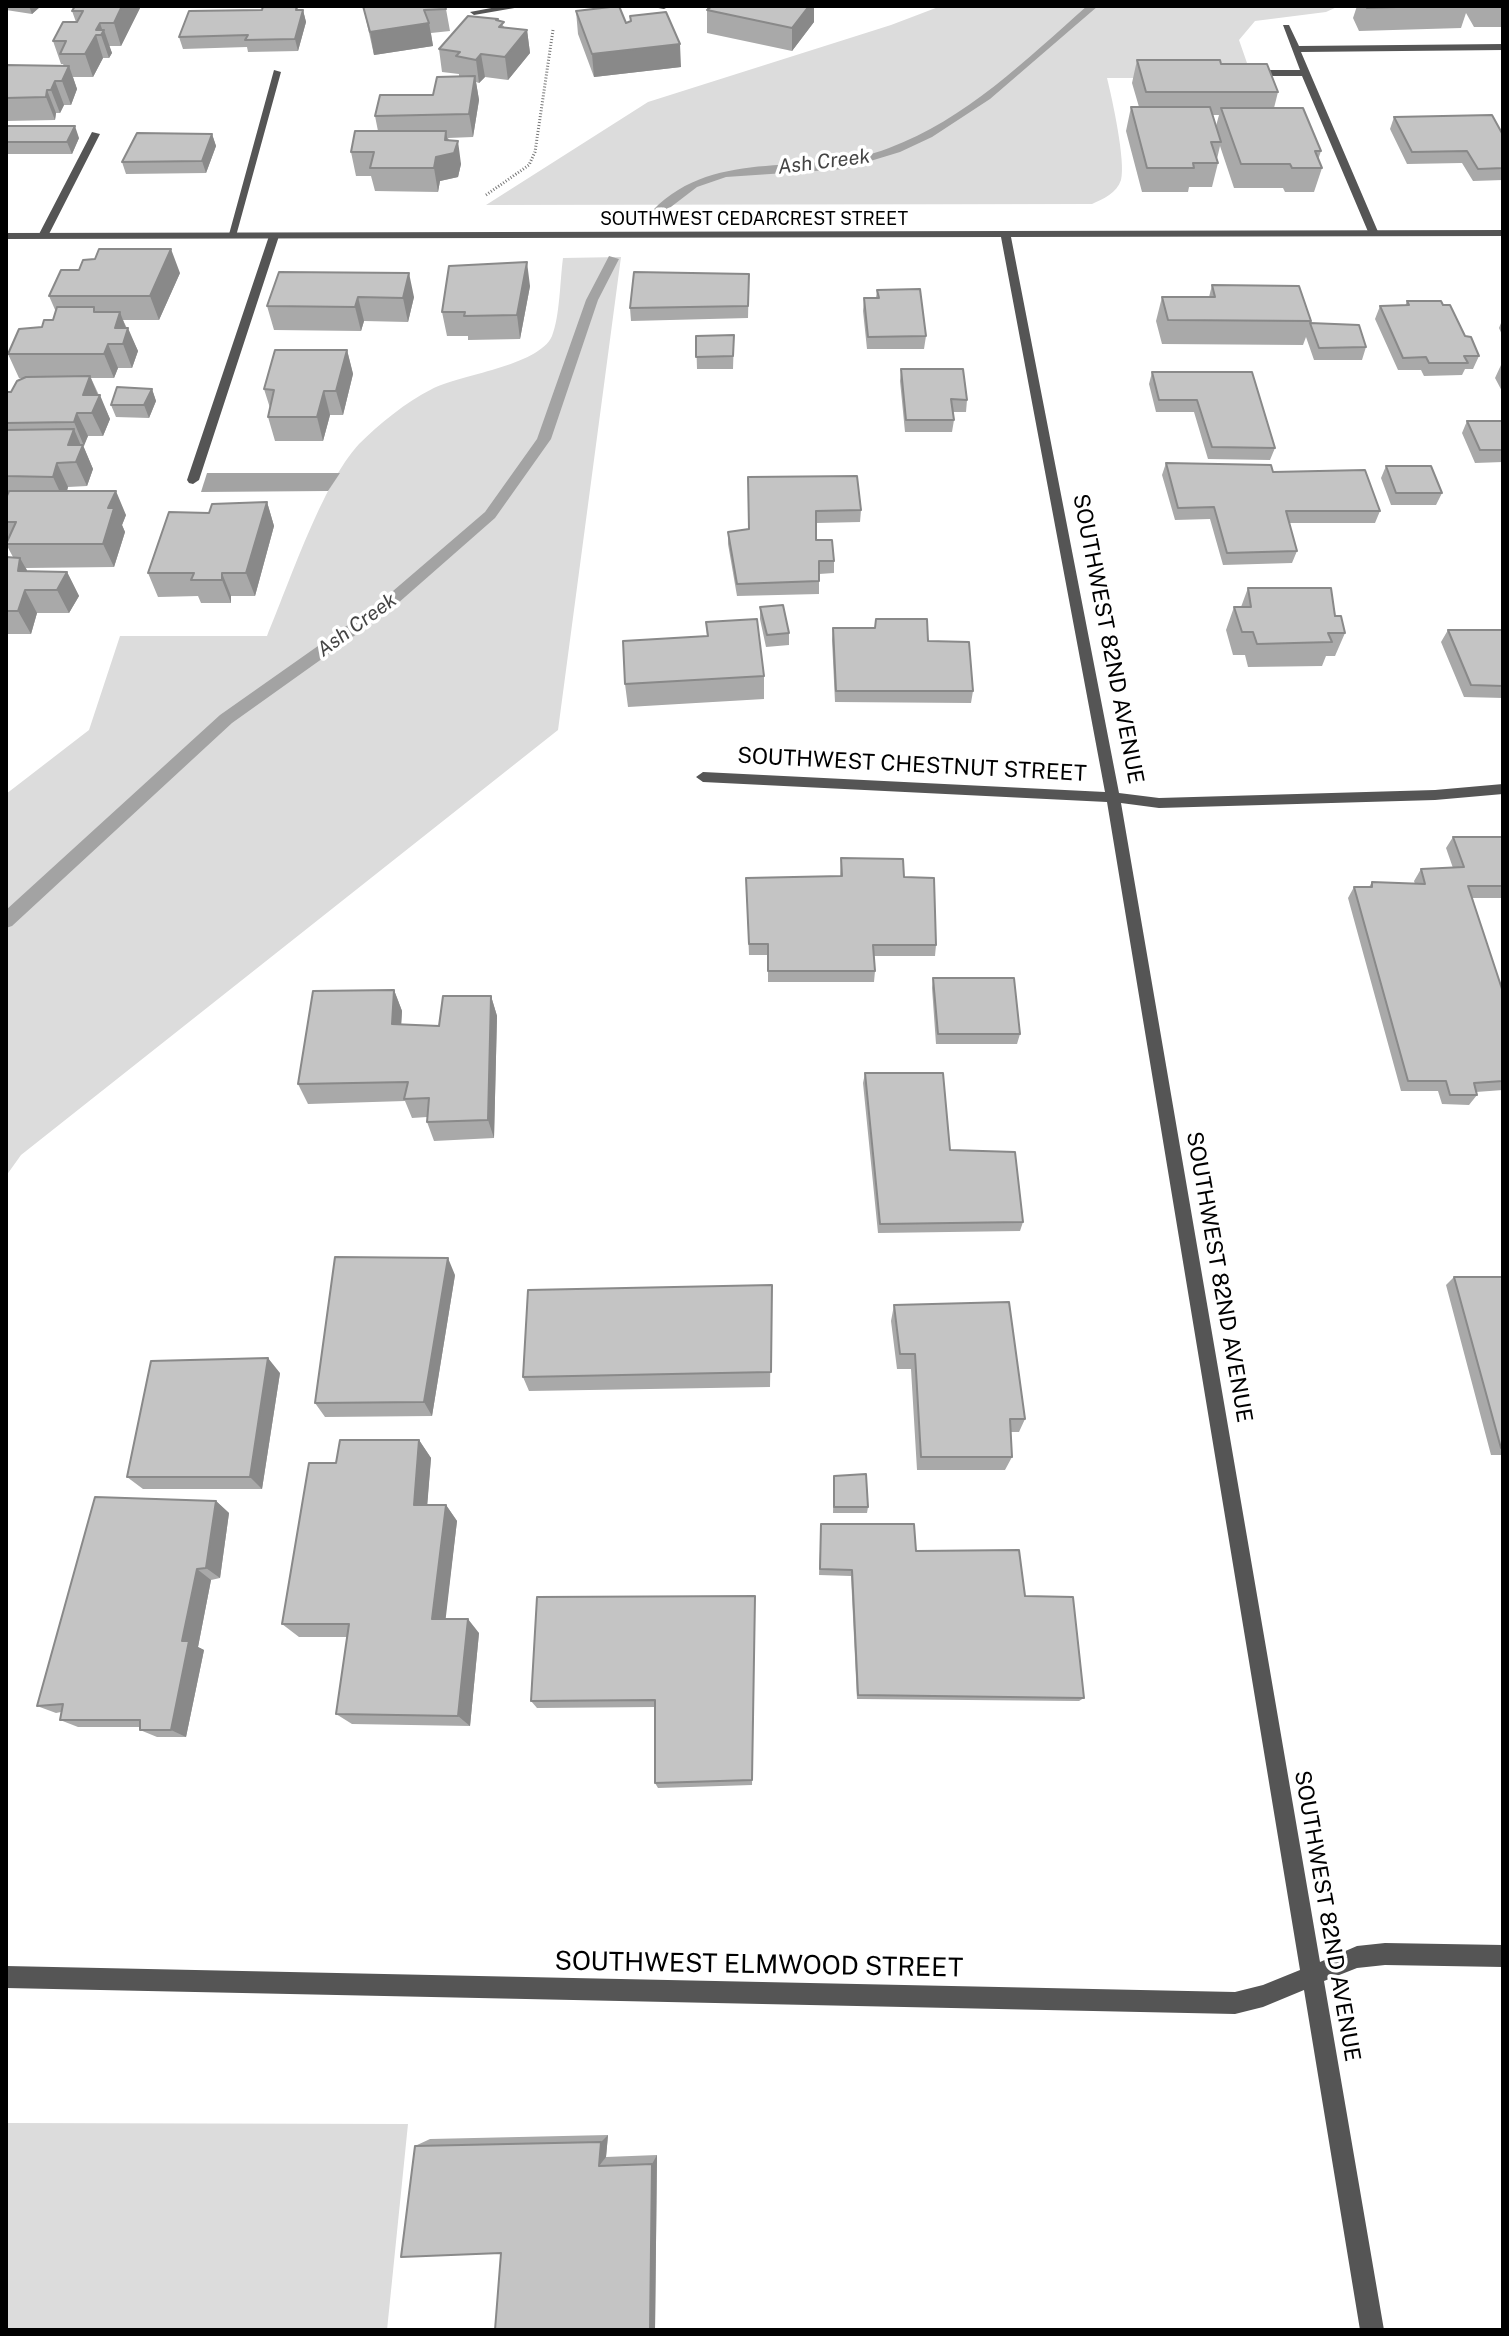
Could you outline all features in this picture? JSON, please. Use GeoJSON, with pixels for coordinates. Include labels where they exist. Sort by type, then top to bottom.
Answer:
{"type":"FeatureCollection","features":[{"type":"Feature","properties":{"kind":"street"},"geometry":{"type":"LineString","coordinates":[[474,12],[522,6]]}},
{"type":"Feature","properties":{"kind":"street"},"geometry":{"type":"LineString","coordinates":[[651,6],[664,7]]}},
{"type":"Feature","properties":{"kind":"street"},"geometry":{"type":"LineString","coordinates":[[1286,27],[1374,234]]}},
{"type":"Feature","properties":{"kind":"street"},"geometry":{"type":"LineString","coordinates":[[1295,49],[1503,47]]}},
{"type":"Feature","properties":{"kind":"street"},"geometry":{"type":"LineString","coordinates":[[231,236],[277,72]]}},
{"type":"Feature","properties":{"kind":"street"},"geometry":{"type":"LineString","coordinates":[[1237,72],[1306,73]]}},
{"type":"Feature","properties":{"kind":"street"},"geometry":{"type":"LineString","coordinates":[[43,236],[95,134]]}},
{"type":"Feature","properties":{"kind":"street","name":"SOUTHWEST CEDARCREST STREET"},"geometry":{"type":"LineString","coordinates":[[6,236],[1503,233]]}},
{"type":"Feature","properties":{"kind":"street","name":"SOUTHWEST 82ND AVENUE"},"geometry":{"type":"LineString","coordinates":[[1006,235],[1113,797],[1372,2330]]}},
{"type":"Feature","properties":{"kind":"street"},"geometry":{"type":"LineString","coordinates":[[193,480],[274,236]]}},
{"type":"Feature","properties":{"kind":"street","name":"SOUTHWEST CHESTNUT STREET"},"geometry":{"type":"LineString","coordinates":[[703,777],[1113,797],[1159,803],[1435,795],[1503,789]]}},
{"type":"Feature","properties":{"kind":"street","name":"SOUTHWEST ELMWOOD STREET"},"geometry":{"type":"LineString","coordinates":[[6,1977],[1235,2003],[1313,1977],[1357,1957],[1385,1954],[1503,1956]]}},
{"type":"Feature","properties":{"kind":"path"},"geometry":{"type":"LineString","coordinates":[[458,236],[462,213],[529,165],[535,152],[553,28]]}},
{"type":"Feature","properties":{"kind":"shaded area"},"geometry":{"type":"Polygon","coordinates":[[[941,6],[1339,6],[1326,12],[1255,21],[1239,40],[1247,63],[1204,63],[1208,78],[1107,78],[1120,145],[1121,180],[1113,192],[1092,204],[486,205],[648,102],[891,25],[941,6]]]}},
{"type":"Feature","properties":{"kind":"shaded area"},"geometry":{"type":"Polygon","coordinates":[[[621,257],[558,730],[21,1155],[6,1176],[6,794],[89,730],[120,636],[267,636],[319,509],[345,462],[359,444],[393,414],[432,389],[515,362],[544,346],[552,336],[557,318],[563,258],[621,257]]]}},
{"type":"Feature","properties":{"kind":"shaded area"},"geometry":{"type":"Polygon","coordinates":[[[207,473],[340,473],[328,491],[201,492],[207,473]]]}},
{"type":"Feature","properties":{"kind":"shaded area"},"geometry":{"type":"Polygon","coordinates":[[[6,2123],[408,2124],[387,2330],[6,2330],[6,2123]]]}},
{"type":"Feature","properties":{"kind":"building"},"geometry":{"type":"Polygon","coordinates":[[[75,6],[122,6],[114,23],[100,23],[96,30],[104,30],[101,35],[96,35],[85,54],[60,54],[66,41],[53,41],[63,22],[77,22],[83,11],[72,11],[75,6]]]}},
{"type":"Feature","properties":{"kind":"building"},"geometry":{"type":"Polygon","coordinates":[[[263,6],[297,6],[296,10],[303,10],[295,39],[245,40],[248,35],[179,37],[189,11],[262,10],[263,6]]]}},
{"type":"Feature","properties":{"kind":"building"},"geometry":{"type":"Polygon","coordinates":[[[363,6],[445,6],[446,9],[424,10],[429,23],[370,32],[363,6]]]}},
{"type":"Feature","properties":{"kind":"building"},"geometry":{"type":"Polygon","coordinates":[[[619,6],[626,23],[631,21],[630,16],[666,12],[680,44],[592,54],[576,11],[619,6]]]}},
{"type":"Feature","properties":{"kind":"building"},"geometry":{"type":"Polygon","coordinates":[[[712,6],[809,6],[792,28],[707,10],[712,6]]]}},
{"type":"Feature","properties":{"kind":"building"},"geometry":{"type":"Polygon","coordinates":[[[1366,6],[1428,6],[1367,8],[1366,6]]]}},
{"type":"Feature","properties":{"kind":"building"},"geometry":{"type":"Polygon","coordinates":[[[468,16],[498,19],[504,22],[499,27],[527,30],[505,57],[481,54],[476,60],[456,56],[460,52],[439,49],[468,16]]]}},
{"type":"Feature","properties":{"kind":"building"},"geometry":{"type":"Polygon","coordinates":[[[1137,60],[1220,60],[1221,64],[1267,64],[1278,92],[1146,92],[1137,60]]]}},
{"type":"Feature","properties":{"kind":"building"},"geometry":{"type":"Polygon","coordinates":[[[6,65],[69,66],[62,81],[55,81],[51,90],[47,90],[46,97],[6,98],[6,65]]]}},
{"type":"Feature","properties":{"kind":"building"},"geometry":{"type":"Polygon","coordinates":[[[475,76],[469,114],[375,116],[380,95],[433,95],[437,77],[475,76]]]}},
{"type":"Feature","properties":{"kind":"building"},"geometry":{"type":"Polygon","coordinates":[[[1131,107],[1210,107],[1221,142],[1211,142],[1218,163],[1193,163],[1194,168],[1147,168],[1131,107]]]}},
{"type":"Feature","properties":{"kind":"building"},"geometry":{"type":"Polygon","coordinates":[[[1221,108],[1303,108],[1321,151],[1315,151],[1322,168],[1292,168],[1290,164],[1241,164],[1221,108]]]}},
{"type":"Feature","properties":{"kind":"building"},"geometry":{"type":"Polygon","coordinates":[[[1492,115],[1503,135],[1503,168],[1478,169],[1467,151],[1412,152],[1394,117],[1492,115]]]}},
{"type":"Feature","properties":{"kind":"building"},"geometry":{"type":"Polygon","coordinates":[[[6,126],[75,126],[67,142],[6,142],[6,126]]]}},
{"type":"Feature","properties":{"kind":"building"},"geometry":{"type":"Polygon","coordinates":[[[355,131],[446,131],[445,140],[458,141],[454,153],[436,157],[434,168],[370,168],[374,152],[351,152],[355,131]]]}},
{"type":"Feature","properties":{"kind":"building"},"geometry":{"type":"Polygon","coordinates":[[[137,133],[212,134],[202,161],[122,162],[137,133]]]}},
{"type":"Feature","properties":{"kind":"building"},"geometry":{"type":"Polygon","coordinates":[[[99,249],[171,249],[150,296],[49,296],[61,270],[79,270],[83,260],[95,259],[99,249]]]}},
{"type":"Feature","properties":{"kind":"building"},"geometry":{"type":"Polygon","coordinates":[[[527,262],[517,315],[464,316],[465,312],[442,312],[449,266],[527,262]]]}},
{"type":"Feature","properties":{"kind":"building"},"geometry":{"type":"Polygon","coordinates":[[[279,272],[409,273],[403,298],[358,297],[355,307],[267,306],[279,272]]]}},
{"type":"Feature","properties":{"kind":"building"},"geometry":{"type":"Polygon","coordinates":[[[634,272],[749,274],[748,306],[630,308],[634,272]]]}},
{"type":"Feature","properties":{"kind":"building"},"geometry":{"type":"Polygon","coordinates":[[[1212,285],[1299,286],[1311,321],[1168,320],[1162,297],[1215,297],[1212,285]]]}},
{"type":"Feature","properties":{"kind":"building"},"geometry":{"type":"Polygon","coordinates":[[[920,289],[926,336],[868,337],[864,298],[879,298],[877,290],[920,289]]]}},
{"type":"Feature","properties":{"kind":"building"},"geometry":{"type":"Polygon","coordinates":[[[1407,301],[1441,301],[1443,305],[1450,305],[1465,336],[1471,337],[1479,356],[1464,356],[1468,363],[1429,363],[1426,357],[1403,358],[1380,306],[1409,305],[1407,301]]]}},
{"type":"Feature","properties":{"kind":"building"},"geometry":{"type":"Polygon","coordinates":[[[57,307],[94,307],[94,312],[120,312],[115,328],[128,328],[123,344],[108,344],[104,354],[8,354],[19,329],[42,327],[44,320],[53,320],[57,307]]]}},
{"type":"Feature","properties":{"kind":"building"},"geometry":{"type":"Polygon","coordinates":[[[1310,323],[1359,325],[1366,347],[1319,348],[1310,323]]]}},
{"type":"Feature","properties":{"kind":"building"},"geometry":{"type":"Polygon","coordinates":[[[734,335],[733,356],[696,357],[696,336],[734,335]]]}},
{"type":"Feature","properties":{"kind":"building"},"geometry":{"type":"Polygon","coordinates":[[[275,350],[347,350],[336,391],[324,391],[317,417],[268,417],[274,390],[264,389],[275,350]]]}},
{"type":"Feature","properties":{"kind":"building"},"geometry":{"type":"Polygon","coordinates":[[[901,369],[963,369],[967,400],[951,399],[954,420],[906,420],[901,369]]]}},
{"type":"Feature","properties":{"kind":"building"},"geometry":{"type":"Polygon","coordinates":[[[1152,372],[1252,372],[1275,448],[1212,447],[1197,400],[1159,400],[1152,372]]]}},
{"type":"Feature","properties":{"kind":"building"},"geometry":{"type":"Polygon","coordinates":[[[90,376],[83,395],[100,395],[92,413],[77,413],[74,422],[6,423],[6,392],[11,392],[17,381],[26,377],[90,376]]]}},
{"type":"Feature","properties":{"kind":"building"},"geometry":{"type":"Polygon","coordinates":[[[117,387],[152,389],[144,405],[111,405],[117,387]]]}},
{"type":"Feature","properties":{"kind":"building"},"geometry":{"type":"Polygon","coordinates":[[[1467,421],[1503,421],[1503,450],[1480,450],[1467,421]]]}},
{"type":"Feature","properties":{"kind":"building"},"geometry":{"type":"Polygon","coordinates":[[[74,429],[68,445],[83,445],[76,462],[57,463],[53,477],[6,476],[6,430],[74,429]]]}},
{"type":"Feature","properties":{"kind":"building"},"geometry":{"type":"Polygon","coordinates":[[[1166,463],[1271,465],[1273,472],[1365,470],[1380,511],[1286,511],[1297,551],[1227,553],[1214,507],[1178,508],[1166,463]]]}},
{"type":"Feature","properties":{"kind":"building"},"geometry":{"type":"Polygon","coordinates":[[[1386,466],[1431,466],[1442,493],[1396,493],[1386,466]]]}},
{"type":"Feature","properties":{"kind":"building"},"geometry":{"type":"Polygon","coordinates":[[[857,476],[861,510],[816,511],[816,540],[832,540],[834,561],[819,561],[819,581],[737,584],[728,532],[749,529],[748,477],[857,476]]]}},
{"type":"Feature","properties":{"kind":"building"},"geometry":{"type":"Polygon","coordinates":[[[9,491],[116,491],[108,508],[114,508],[103,544],[6,544],[16,522],[6,522],[9,491]]]}},
{"type":"Feature","properties":{"kind":"building"},"geometry":{"type":"Polygon","coordinates":[[[267,502],[246,573],[222,573],[222,580],[191,580],[194,573],[148,573],[169,512],[209,513],[212,504],[267,502]]]}},
{"type":"Feature","properties":{"kind":"building"},"geometry":{"type":"Polygon","coordinates":[[[6,557],[20,558],[18,571],[67,572],[57,590],[25,590],[18,611],[6,611],[6,557]]]}},
{"type":"Feature","properties":{"kind":"building"},"geometry":{"type":"Polygon","coordinates":[[[1248,588],[1331,588],[1335,616],[1341,616],[1345,633],[1328,633],[1332,642],[1257,644],[1253,632],[1242,632],[1234,607],[1251,607],[1248,588]]]}},
{"type":"Feature","properties":{"kind":"building"},"geometry":{"type":"Polygon","coordinates":[[[783,605],[789,633],[767,635],[760,607],[783,605]]]}},
{"type":"Feature","properties":{"kind":"building"},"geometry":{"type":"Polygon","coordinates":[[[757,619],[764,676],[625,684],[623,641],[708,636],[706,622],[757,619]]]}},
{"type":"Feature","properties":{"kind":"building"},"geometry":{"type":"Polygon","coordinates":[[[876,619],[927,619],[928,641],[969,642],[973,691],[836,691],[833,628],[875,628],[876,619]]]}},
{"type":"Feature","properties":{"kind":"building"},"geometry":{"type":"Polygon","coordinates":[[[1448,630],[1503,630],[1503,686],[1471,685],[1448,630]]]}},
{"type":"Feature","properties":{"kind":"building"},"geometry":{"type":"Polygon","coordinates":[[[1453,837],[1503,837],[1503,886],[1468,886],[1503,992],[1503,1081],[1474,1083],[1477,1095],[1450,1095],[1446,1081],[1408,1081],[1354,887],[1372,887],[1372,882],[1425,884],[1421,869],[1464,867],[1453,837]]]}},
{"type":"Feature","properties":{"kind":"building"},"geometry":{"type":"Polygon","coordinates":[[[841,858],[903,859],[904,877],[934,878],[936,945],[873,945],[875,971],[768,971],[768,944],[749,944],[746,878],[842,876],[841,858]]]}},
{"type":"Feature","properties":{"kind":"building"},"geometry":{"type":"Polygon","coordinates":[[[933,978],[1014,978],[1020,1034],[938,1034],[933,978]]]}},
{"type":"Feature","properties":{"kind":"building"},"geometry":{"type":"Polygon","coordinates":[[[394,990],[392,1024],[439,1026],[443,996],[491,996],[488,1120],[427,1122],[429,1098],[404,1099],[408,1082],[298,1084],[313,991],[394,990]]]}},
{"type":"Feature","properties":{"kind":"building"},"geometry":{"type":"Polygon","coordinates":[[[865,1073],[943,1073],[950,1150],[1015,1152],[1023,1222],[880,1224],[865,1073]]]}},
{"type":"Feature","properties":{"kind":"building"},"geometry":{"type":"Polygon","coordinates":[[[335,1257],[448,1258],[424,1402],[315,1403],[335,1257]]]}},
{"type":"Feature","properties":{"kind":"building"},"geometry":{"type":"Polygon","coordinates":[[[1454,1277],[1503,1277],[1503,1448],[1501,1448],[1454,1277]]]}},
{"type":"Feature","properties":{"kind":"building"},"geometry":{"type":"Polygon","coordinates":[[[772,1285],[771,1372],[523,1377],[528,1290],[772,1285]]]}},
{"type":"Feature","properties":{"kind":"building"},"geometry":{"type":"Polygon","coordinates":[[[1009,1302],[1025,1419],[1010,1419],[1012,1457],[921,1457],[915,1354],[900,1354],[894,1305],[1009,1302]]]}},
{"type":"Feature","properties":{"kind":"building"},"geometry":{"type":"Polygon","coordinates":[[[268,1358],[250,1477],[127,1477],[151,1361],[268,1358]]]}},
{"type":"Feature","properties":{"kind":"building"},"geometry":{"type":"Polygon","coordinates":[[[340,1440],[419,1440],[414,1505],[446,1505],[432,1619],[468,1619],[458,1716],[336,1714],[349,1624],[282,1624],[309,1463],[336,1463],[340,1440]]]}},
{"type":"Feature","properties":{"kind":"building"},"geometry":{"type":"Polygon","coordinates":[[[866,1474],[868,1507],[834,1507],[834,1476],[866,1474]]]}},
{"type":"Feature","properties":{"kind":"building"},"geometry":{"type":"Polygon","coordinates":[[[95,1497],[216,1501],[206,1568],[197,1569],[182,1641],[189,1641],[171,1730],[140,1730],[140,1720],[60,1720],[63,1704],[37,1706],[95,1497]]]}},
{"type":"Feature","properties":{"kind":"building"},"geometry":{"type":"Polygon","coordinates":[[[821,1524],[914,1524],[916,1551],[1019,1550],[1025,1596],[1073,1597],[1084,1698],[858,1695],[852,1570],[820,1569],[821,1524]]]}},
{"type":"Feature","properties":{"kind":"building"},"geometry":{"type":"Polygon","coordinates":[[[755,1596],[752,1780],[655,1783],[655,1700],[531,1701],[537,1597],[755,1596]]]}},
{"type":"Feature","properties":{"kind":"building"},"geometry":{"type":"Polygon","coordinates":[[[601,2142],[599,2166],[652,2164],[650,2330],[495,2330],[501,2253],[401,2257],[415,2146],[601,2142]]]}},
{"type":"Feature","properties":{"kind":"waterway","name":"Ash Creek"},"geometry":{"type":"LineString","coordinates":[[659,210],[699,182],[724,173],[844,165],[896,150],[927,135],[986,97],[1093,6]]}},
{"type":"Feature","properties":{"kind":"waterway","name":"Ash Creek"},"geometry":{"type":"LineString","coordinates":[[6,921],[226,719],[384,607],[490,515],[544,439],[592,300],[613,259]]}}]}
